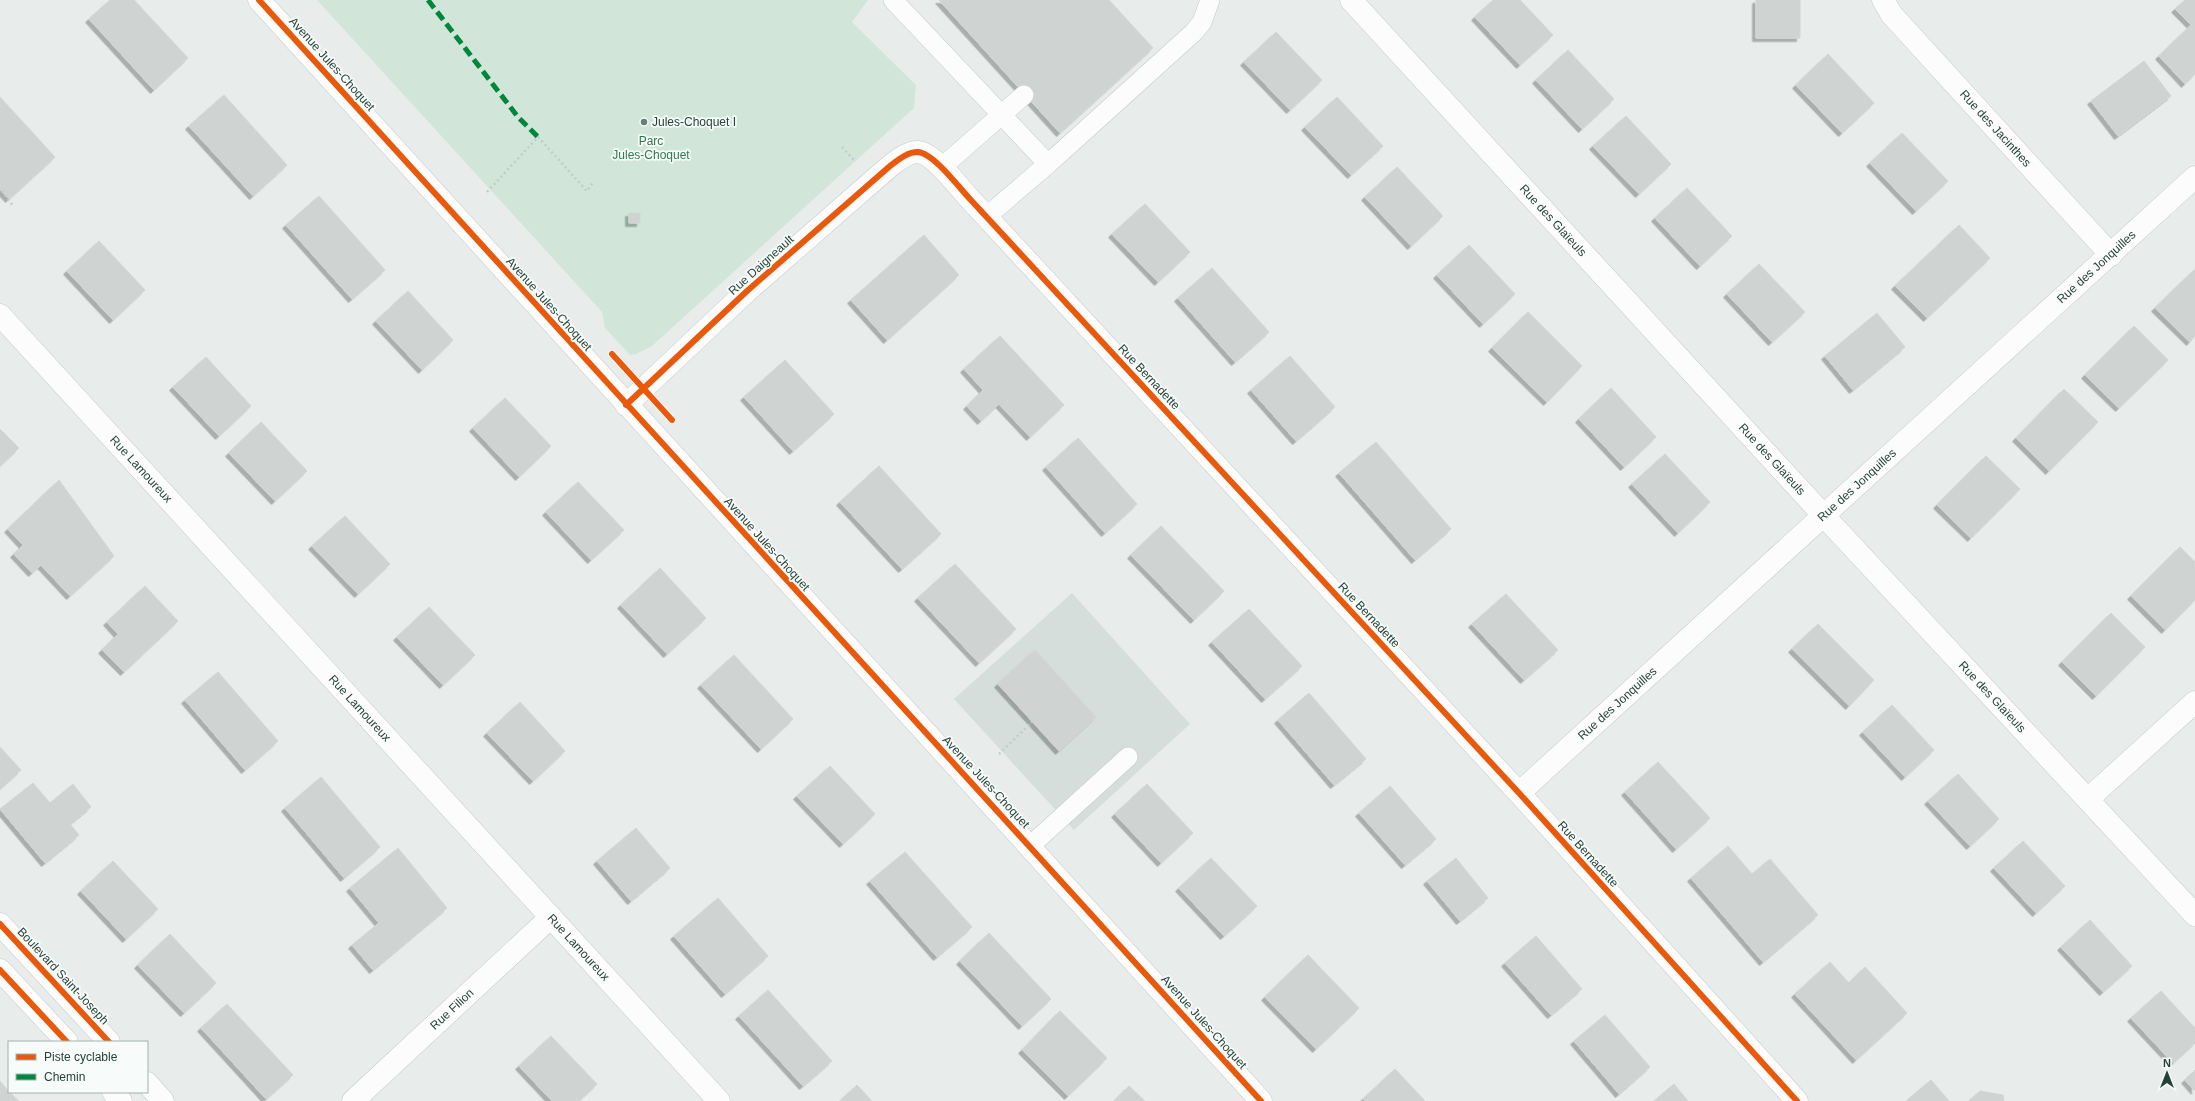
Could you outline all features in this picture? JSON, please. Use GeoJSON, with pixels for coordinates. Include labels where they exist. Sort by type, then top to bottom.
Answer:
{"type":"FeatureCollection","features":[{"type":"Feature","properties":{"kind":"street","name":"Avenue Jules-Choquet"},"geometry":{"type":"LineString","coordinates":[[259,0],[1261,1101]]}},
{"type":"Feature","properties":{"kind":"street","name":"Rue des Glaïeuls"},"geometry":{"type":"LineString","coordinates":[[1351,0],[1824,516],[2195,915]]}},
{"type":"Feature","properties":{"kind":"street","name":"Rue des Jacinthes"},"geometry":{"type":"LineString","coordinates":[[1883,0],[1892,16],[2111,255]]}},
{"type":"Feature","properties":{"kind":"street","name":"Rue Daigneault"},"geometry":{"type":"LineString","coordinates":[[626,405],[747,291],[872,180],[904,156],[918,152]]}},
{"type":"Feature","properties":{"kind":"street","name":"Rue Bernadette"},"geometry":{"type":"LineString","coordinates":[[918,152],[925,154],[941,168],[1519,793],[1797,1101]]}},
{"type":"Feature","properties":{"kind":"street","name":"Rue des Jonquilles"},"geometry":{"type":"LineString","coordinates":[[1519,793],[2195,177]]}},
{"type":"Feature","properties":{"kind":"street","name":"Rue Lamoureux"},"geometry":{"type":"LineString","coordinates":[[0,315],[719,1101]]}},
{"type":"Feature","properties":{"kind":"street"},"geometry":{"type":"LineString","coordinates":[[2088,799],[2195,702]]}},
{"type":"Feature","properties":{"kind":"street","name":"Rue Filion"},"geometry":{"type":"LineString","coordinates":[[353,1101],[551,916]]}},
{"type":"Feature","properties":{"kind":"street","name":"Boulevard Saint-Joseph"},"geometry":{"type":"LineString","coordinates":[[0,924],[109,1041]]}},
{"type":"Feature","properties":{"kind":"street"},"geometry":{"type":"LineString","coordinates":[[0,970],[66,1041]]}},
{"type":"Feature","properties":{"kind":"street"},"geometry":{"type":"LineString","coordinates":[[148,1084],[163,1101]]}},
{"type":"Feature","properties":{"kind":"street"},"geometry":{"type":"LineString","coordinates":[[114,1093],[121,1101]]}},
{"type":"Feature","properties":{"kind":"lane"},"geometry":{"type":"LineString","coordinates":[[893,0],[1048,164]]}},
{"type":"Feature","properties":{"kind":"lane"},"geometry":{"type":"LineString","coordinates":[[986,217],[1048,164],[1194,32],[1202,22],[1210,0]]}},
{"type":"Feature","properties":{"kind":"lane"},"geometry":{"type":"LineString","coordinates":[[941,168],[1024,95]]}},
{"type":"Feature","properties":{"kind":"lane"},"geometry":{"type":"LineString","coordinates":[[1030,846],[1128,757]]}},
{"type":"Feature","properties":{"kind":"path"},"geometry":{"type":"LineString","coordinates":[[487,192],[538,137],[587,191],[593,182]]}},
{"type":"Feature","properties":{"kind":"path"},"geometry":{"type":"LineString","coordinates":[[842,147],[855,161]]}},
{"type":"Feature","properties":{"kind":"path"},"geometry":{"type":"LineString","coordinates":[[2,191],[14,207]]}},
{"type":"Feature","properties":{"kind":"path"},"geometry":{"type":"LineString","coordinates":[[999,754],[1032,722]]}},
{"type":"Feature","properties":{"kind":"shaded area"},"geometry":{"type":"Polygon","coordinates":[[[1072,593],[1190,724],[1074,830],[954,699],[1072,593]]]}},
{"type":"Feature","properties":{"kind":"green space","name":"Parc Jules-Choquet"},"geometry":{"type":"Polygon","coordinates":[[[317,0],[868,0],[852,22],[916,85],[914,108],[652,346],[636,354],[630,355],[605,328],[602,312],[317,0]]]}},
{"type":"Feature","properties":{"kind":"building"},"geometry":{"type":"Polygon","coordinates":[[[110,0],[134,0],[188,58],[154,90],[89,19],[110,0]]]}},
{"type":"Feature","properties":{"kind":"building"},"geometry":{"type":"Polygon","coordinates":[[[939,0],[1109,0],[1153,48],[1060,133],[939,0]]]}},
{"type":"Feature","properties":{"kind":"building"},"geometry":{"type":"Polygon","coordinates":[[[1493,0],[1520,0],[1553,35],[1520,65],[1475,17],[1493,0]]]}},
{"type":"Feature","properties":{"kind":"building"},"geometry":{"type":"Polygon","coordinates":[[[1756,0],[1800,0],[1800,38],[1756,38],[1756,0]]]}},
{"type":"Feature","properties":{"kind":"building"},"geometry":{"type":"Polygon","coordinates":[[[2185,0],[2195,0],[2195,74],[2185,84],[2159,56],[2191,25],[2175,9],[2185,0]]]}},
{"type":"Feature","properties":{"kind":"building"},"geometry":{"type":"Polygon","coordinates":[[[1276,32],[1322,80],[1290,110],[1244,62],[1276,32]]]}},
{"type":"Feature","properties":{"kind":"building"},"geometry":{"type":"Polygon","coordinates":[[[1568,50],[1614,99],[1582,129],[1536,80],[1568,50]]]}},
{"type":"Feature","properties":{"kind":"building"},"geometry":{"type":"Polygon","coordinates":[[[1828,54],[1874,103],[1842,133],[1796,85],[1828,54]]]}},
{"type":"Feature","properties":{"kind":"building"},"geometry":{"type":"Polygon","coordinates":[[[2144,61],[2171,96],[2118,136],[2091,101],[2144,61]]]}},
{"type":"Feature","properties":{"kind":"building"},"geometry":{"type":"Polygon","coordinates":[[[224,95],[287,165],[253,196],[189,126],[224,95]]]}},
{"type":"Feature","properties":{"kind":"building"},"geometry":{"type":"Polygon","coordinates":[[[0,97],[55,157],[9,199],[0,189],[0,97]]]}},
{"type":"Feature","properties":{"kind":"building"},"geometry":{"type":"Polygon","coordinates":[[[1337,97],[1383,146],[1351,175],[1305,127],[1337,97]]]}},
{"type":"Feature","properties":{"kind":"building"},"geometry":{"type":"Polygon","coordinates":[[[1626,116],[1671,164],[1639,194],[1593,146],[1626,116]]]}},
{"type":"Feature","properties":{"kind":"building"},"geometry":{"type":"Polygon","coordinates":[[[1902,133],[1948,181],[1916,211],[1870,163],[1902,133]]]}},
{"type":"Feature","properties":{"kind":"building"},"geometry":{"type":"Polygon","coordinates":[[[1397,167],[1443,216],[1411,246],[1365,197],[1397,167]]]}},
{"type":"Feature","properties":{"kind":"building"},"geometry":{"type":"Polygon","coordinates":[[[1687,188],[1732,236],[1700,266],[1655,218],[1687,188]]]}},
{"type":"Feature","properties":{"kind":"building"},"geometry":{"type":"Polygon","coordinates":[[[319,196],[385,270],[352,299],[286,225],[319,196]]]}},
{"type":"Feature","properties":{"kind":"building"},"geometry":{"type":"Polygon","coordinates":[[[1145,204],[1190,252],[1158,282],[1112,234],[1145,204]]]}},
{"type":"Feature","properties":{"kind":"building"},"geometry":{"type":"Polygon","coordinates":[[[629,213],[640,213],[640,223],[629,223],[629,213]]]}},
{"type":"Feature","properties":{"kind":"building"},"geometry":{"type":"Polygon","coordinates":[[[1959,225],[1990,258],[1927,318],[1895,286],[1959,225]]]}},
{"type":"Feature","properties":{"kind":"building"},"geometry":{"type":"Polygon","coordinates":[[[924,235],[959,275],[887,340],[851,300],[924,235]]]}},
{"type":"Feature","properties":{"kind":"building"},"geometry":{"type":"Polygon","coordinates":[[[99,241],[145,290],[113,320],[67,271],[99,241]]]}},
{"type":"Feature","properties":{"kind":"building"},"geometry":{"type":"Polygon","coordinates":[[[1469,245],[1515,294],[1483,324],[1437,275],[1469,245]]]}},
{"type":"Feature","properties":{"kind":"building"},"geometry":{"type":"Polygon","coordinates":[[[1759,264],[1805,312],[1772,342],[1727,294],[1759,264]]]}},
{"type":"Feature","properties":{"kind":"building"},"geometry":{"type":"Polygon","coordinates":[[[1212,268],[1269,332],[1235,362],[1178,298],[1212,268]]]}},
{"type":"Feature","properties":{"kind":"building"},"geometry":{"type":"Polygon","coordinates":[[[2195,269],[2195,336],[2190,342],[2155,308],[2195,269]]]}},
{"type":"Feature","properties":{"kind":"building"},"geometry":{"type":"Polygon","coordinates":[[[408,291],[453,340],[422,370],[376,321],[408,291]]]}},
{"type":"Feature","properties":{"kind":"building"},"geometry":{"type":"Polygon","coordinates":[[[1528,312],[1582,366],[1547,402],[1492,348],[1528,312]]]}},
{"type":"Feature","properties":{"kind":"building"},"geometry":{"type":"Polygon","coordinates":[[[1877,313],[1905,347],[1853,390],[1825,356],[1877,313]]]}},
{"type":"Feature","properties":{"kind":"building"},"geometry":{"type":"Polygon","coordinates":[[[2134,326],[2168,360],[2119,408],[2085,375],[2134,326]]]}},
{"type":"Feature","properties":{"kind":"building"},"geometry":{"type":"Polygon","coordinates":[[[1000,336],[1064,405],[1030,437],[999,404],[981,421],[967,406],[983,390],[964,369],[1000,336]]]}},
{"type":"Feature","properties":{"kind":"building"},"geometry":{"type":"Polygon","coordinates":[[[1290,356],[1335,407],[1296,441],[1251,390],[1290,356]]]}},
{"type":"Feature","properties":{"kind":"building"},"geometry":{"type":"Polygon","coordinates":[[[206,357],[251,406],[219,436],[173,387],[206,357]]]}},
{"type":"Feature","properties":{"kind":"building"},"geometry":{"type":"Polygon","coordinates":[[[785,360],[834,414],[793,451],[744,397],[785,360]]]}},
{"type":"Feature","properties":{"kind":"building"},"geometry":{"type":"Polygon","coordinates":[[[1611,388],[1656,437],[1624,467],[1579,419],[1611,388]]]}},
{"type":"Feature","properties":{"kind":"building"},"geometry":{"type":"Polygon","coordinates":[[[2064,389],[2098,422],[2049,471],[2016,438],[2064,389]]]}},
{"type":"Feature","properties":{"kind":"building"},"geometry":{"type":"Polygon","coordinates":[[[505,398],[551,446],[519,477],[473,428],[505,398]]]}},
{"type":"Feature","properties":{"kind":"building"},"geometry":{"type":"Polygon","coordinates":[[[261,422],[307,471],[275,501],[229,453],[261,422]]]}},
{"type":"Feature","properties":{"kind":"building"},"geometry":{"type":"Polygon","coordinates":[[[0,429],[19,448],[0,466],[0,429]]]}},
{"type":"Feature","properties":{"kind":"building"},"geometry":{"type":"Polygon","coordinates":[[[1078,438],[1137,504],[1105,533],[1046,467],[1078,438]]]}},
{"type":"Feature","properties":{"kind":"building"},"geometry":{"type":"Polygon","coordinates":[[[1376,442],[1451,529],[1415,560],[1339,473],[1376,442]]]}},
{"type":"Feature","properties":{"kind":"building"},"geometry":{"type":"Polygon","coordinates":[[[1665,454],[1710,502],[1678,533],[1632,484],[1665,454]]]}},
{"type":"Feature","properties":{"kind":"building"},"geometry":{"type":"Polygon","coordinates":[[[1986,456],[2020,489],[1971,538],[1937,505],[1986,456]]]}},
{"type":"Feature","properties":{"kind":"building"},"geometry":{"type":"Polygon","coordinates":[[[879,466],[941,534],[902,569],[840,502],[879,466]]]}},
{"type":"Feature","properties":{"kind":"building"},"geometry":{"type":"Polygon","coordinates":[[[59,480],[114,556],[70,596],[41,565],[32,573],[14,554],[23,545],[8,529],[59,480]]]}},
{"type":"Feature","properties":{"kind":"building"},"geometry":{"type":"Polygon","coordinates":[[[578,482],[624,530],[591,560],[546,512],[578,482]]]}},
{"type":"Feature","properties":{"kind":"building"},"geometry":{"type":"Polygon","coordinates":[[[345,516],[390,564],[358,594],[312,546],[345,516]]]}},
{"type":"Feature","properties":{"kind":"building"},"geometry":{"type":"Polygon","coordinates":[[[1161,526],[1224,591],[1194,620],[1131,555],[1161,526]]]}},
{"type":"Feature","properties":{"kind":"building"},"geometry":{"type":"Polygon","coordinates":[[[2180,547],[2195,562],[2195,600],[2165,630],[2131,596],[2180,547]]]}},
{"type":"Feature","properties":{"kind":"building"},"geometry":{"type":"Polygon","coordinates":[[[955,564],[1016,629],[979,663],[918,598],[955,564]]]}},
{"type":"Feature","properties":{"kind":"building"},"geometry":{"type":"Polygon","coordinates":[[[660,568],[706,618],[667,654],[621,605],[660,568]]]}},
{"type":"Feature","properties":{"kind":"building"},"geometry":{"type":"Polygon","coordinates":[[[145,586],[178,621],[124,672],[102,650],[118,634],[107,622],[145,586]]]}},
{"type":"Feature","properties":{"kind":"building"},"geometry":{"type":"Polygon","coordinates":[[[1506,594],[1558,650],[1524,680],[1472,624],[1506,594]]]}},
{"type":"Feature","properties":{"kind":"building"},"geometry":{"type":"Polygon","coordinates":[[[429,607],[475,655],[443,685],[397,637],[429,607]]]}},
{"type":"Feature","properties":{"kind":"building"},"geometry":{"type":"Polygon","coordinates":[[[1249,609],[1302,666],[1265,699],[1212,642],[1249,609]]]}},
{"type":"Feature","properties":{"kind":"building"},"geometry":{"type":"Polygon","coordinates":[[[2111,613],[2145,647],[2096,696],[2062,662],[2111,613]]]}},
{"type":"Feature","properties":{"kind":"building"},"geometry":{"type":"Polygon","coordinates":[[[1818,624],[1874,680],[1849,706],[1792,649],[1818,624]]]}},
{"type":"Feature","properties":{"kind":"building"},"geometry":{"type":"Polygon","coordinates":[[[1035,650],[1096,717],[1059,751],[998,684],[1035,650]]]}},
{"type":"Feature","properties":{"kind":"building"},"geometry":{"type":"Polygon","coordinates":[[[734,655],[793,719],[761,749],[701,685],[734,655]]]}},
{"type":"Feature","properties":{"kind":"building"},"geometry":{"type":"Polygon","coordinates":[[[218,672],[278,741],[245,770],[185,700],[218,672]]]}},
{"type":"Feature","properties":{"kind":"building"},"geometry":{"type":"Polygon","coordinates":[[[1309,693],[1366,759],[1334,785],[1278,720],[1309,693]]]}},
{"type":"Feature","properties":{"kind":"building"},"geometry":{"type":"Polygon","coordinates":[[[520,702],[565,751],[533,781],[487,733],[520,702]]]}},
{"type":"Feature","properties":{"kind":"building"},"geometry":{"type":"Polygon","coordinates":[[[1892,705],[1934,750],[1905,777],[1863,732],[1892,705]]]}},
{"type":"Feature","properties":{"kind":"building"},"geometry":{"type":"Polygon","coordinates":[[[0,747],[21,770],[0,789],[0,747]]]}},
{"type":"Feature","properties":{"kind":"building"},"geometry":{"type":"Polygon","coordinates":[[[1658,762],[1710,818],[1676,849],[1625,792],[1658,762]]]}},
{"type":"Feature","properties":{"kind":"building"},"geometry":{"type":"Polygon","coordinates":[[[830,766],[875,814],[843,844],[797,796],[830,766]]]}},
{"type":"Feature","properties":{"kind":"building"},"geometry":{"type":"Polygon","coordinates":[[[1958,774],[1999,819],[1970,846],[1928,801],[1958,774]]]}},
{"type":"Feature","properties":{"kind":"building"},"geometry":{"type":"Polygon","coordinates":[[[321,777],[380,847],[344,878],[285,808],[321,777]]]}},
{"type":"Feature","properties":{"kind":"building"},"geometry":{"type":"Polygon","coordinates":[[[33,783],[50,803],[73,784],[91,807],[70,824],[79,835],[45,863],[0,809],[33,783]]]}},
{"type":"Feature","properties":{"kind":"building"},"geometry":{"type":"Polygon","coordinates":[[[1147,784],[1193,833],[1161,863],[1115,814],[1147,784]]]}},
{"type":"Feature","properties":{"kind":"building"},"geometry":{"type":"Polygon","coordinates":[[[1390,786],[1436,839],[1405,865],[1359,813],[1390,786]]]}},
{"type":"Feature","properties":{"kind":"building"},"geometry":{"type":"Polygon","coordinates":[[[636,828],[670,868],[631,901],[597,861],[636,828]]]}},
{"type":"Feature","properties":{"kind":"building"},"geometry":{"type":"Polygon","coordinates":[[[2023,841],[2065,886],[2036,913],[1994,868],[2023,841]]]}},
{"type":"Feature","properties":{"kind":"building"},"geometry":{"type":"Polygon","coordinates":[[[1728,846],[1752,874],[1770,859],[1818,915],[1763,962],[1691,878],[1728,846]]]}},
{"type":"Feature","properties":{"kind":"building"},"geometry":{"type":"Polygon","coordinates":[[[398,848],[447,908],[373,970],[352,945],[379,923],[350,888],[398,848]]]}},
{"type":"Feature","properties":{"kind":"building"},"geometry":{"type":"Polygon","coordinates":[[[905,852],[972,927],[937,957],[870,881],[905,852]]]}},
{"type":"Feature","properties":{"kind":"building"},"geometry":{"type":"Polygon","coordinates":[[[1211,858],[1257,906],[1224,936],[1179,888],[1211,858]]]}},
{"type":"Feature","properties":{"kind":"building"},"geometry":{"type":"Polygon","coordinates":[[[1456,858],[1488,898],[1460,921],[1427,881],[1456,858]]]}},
{"type":"Feature","properties":{"kind":"building"},"geometry":{"type":"Polygon","coordinates":[[[113,861],[158,909],[126,939],[81,891],[113,861]]]}},
{"type":"Feature","properties":{"kind":"building"},"geometry":{"type":"Polygon","coordinates":[[[718,898],[768,956],[725,994],[674,936],[718,898]]]}},
{"type":"Feature","properties":{"kind":"building"},"geometry":{"type":"Polygon","coordinates":[[[2090,920],[2132,966],[2103,992],[2061,947],[2090,920]]]}},
{"type":"Feature","properties":{"kind":"building"},"geometry":{"type":"Polygon","coordinates":[[[989,933],[1051,999],[1022,1026],[960,961],[989,933]]]}},
{"type":"Feature","properties":{"kind":"building"},"geometry":{"type":"Polygon","coordinates":[[[170,934],[216,983],[184,1013],[138,965],[170,934]]]}},
{"type":"Feature","properties":{"kind":"building"},"geometry":{"type":"Polygon","coordinates":[[[1536,936],[1582,989],[1551,1015],[1505,963],[1536,936]]]}},
{"type":"Feature","properties":{"kind":"building"},"geometry":{"type":"Polygon","coordinates":[[[1308,955],[1359,1008],[1316,1049],[1265,997],[1308,955]]]}},
{"type":"Feature","properties":{"kind":"building"},"geometry":{"type":"Polygon","coordinates":[[[1830,962],[1849,983],[1865,967],[1907,1013],[1856,1060],[1795,994],[1830,962]]]}},
{"type":"Feature","properties":{"kind":"building"},"geometry":{"type":"Polygon","coordinates":[[[768,990],[832,1061],[803,1086],[739,1016],[768,990]]]}},
{"type":"Feature","properties":{"kind":"building"},"geometry":{"type":"Polygon","coordinates":[[[2161,991],[2195,1028],[2195,1043],[2173,1063],[2131,1018],[2161,991]]]}},
{"type":"Feature","properties":{"kind":"building"},"geometry":{"type":"Polygon","coordinates":[[[227,1004],[293,1075],[266,1099],[201,1028],[227,1004]]]}},
{"type":"Feature","properties":{"kind":"building"},"geometry":{"type":"Polygon","coordinates":[[[1060,1011],[1107,1058],[1068,1096],[1022,1050],[1060,1011]]]}},
{"type":"Feature","properties":{"kind":"building"},"geometry":{"type":"Polygon","coordinates":[[[1605,1015],[1650,1067],[1619,1094],[1574,1041],[1605,1015]]]}},
{"type":"Feature","properties":{"kind":"building"},"geometry":{"type":"Polygon","coordinates":[[[551,1036],[597,1084],[579,1101],[552,1101],[519,1066],[551,1036]]]}},
{"type":"Feature","properties":{"kind":"building"},"geometry":{"type":"Polygon","coordinates":[[[1395,1069],[1425,1101],[1365,1101],[1363,1099],[1395,1069]]]}},
{"type":"Feature","properties":{"kind":"building"},"geometry":{"type":"Polygon","coordinates":[[[2195,1070],[2195,1091],[2185,1080],[2195,1070]]]}},
{"type":"Feature","properties":{"kind":"building"},"geometry":{"type":"Polygon","coordinates":[[[1931,1080],[1949,1101],[1906,1101],[1931,1080]]]}},
{"type":"Feature","properties":{"kind":"building"},"geometry":{"type":"Polygon","coordinates":[[[0,1081],[8,1091],[8,1093],[10,1093],[19,1101],[0,1101],[0,1081]]]}},
{"type":"Feature","properties":{"kind":"building"},"geometry":{"type":"Polygon","coordinates":[[[1674,1084],[1688,1101],[1654,1101],[1674,1084]]]}},
{"type":"Feature","properties":{"kind":"building"},"geometry":{"type":"Polygon","coordinates":[[[857,1085],[872,1101],[840,1101],[857,1085]]]}},
{"type":"Feature","properties":{"kind":"building"},"geometry":{"type":"Polygon","coordinates":[[[1129,1086],[1145,1101],[1114,1101],[1129,1086]]]}},
{"type":"Feature","properties":{"kind":"building"},"geometry":{"type":"Polygon","coordinates":[[[1980,1091],[2003,1095],[2004,1101],[1969,1101],[1980,1091]]]}},
{"type":"Feature","properties":{"kind":"marked path"},"geometry":{"type":"LineString","coordinates":[[428,0],[518,117],[538,137]]}},
{"type":"Feature","properties":{"kind":"cycle path"},"geometry":{"type":"LineString","coordinates":[[259,0],[1261,1101]]}},
{"type":"Feature","properties":{"kind":"cycle path"},"geometry":{"type":"LineString","coordinates":[[626,405],[747,291],[890,166],[903,157],[914,152],[924,154],[931,158],[945,171],[1519,793],[1797,1101]]}},
{"type":"Feature","properties":{"kind":"cycle path"},"geometry":{"type":"LineString","coordinates":[[612,354],[672,420]]}},
{"type":"Feature","properties":{"kind":"cycle path"},"geometry":{"type":"LineString","coordinates":[[0,924],[108,1041]]}},
{"type":"Feature","properties":{"kind":"cycle path"},"geometry":{"type":"LineString","coordinates":[[0,970],[66,1041]]}},
{"type":"Feature","properties":{"kind":"place","name":"Jules-Choquet I"},"geometry":{"type":"Point","coordinates":[644,122]}}]}
